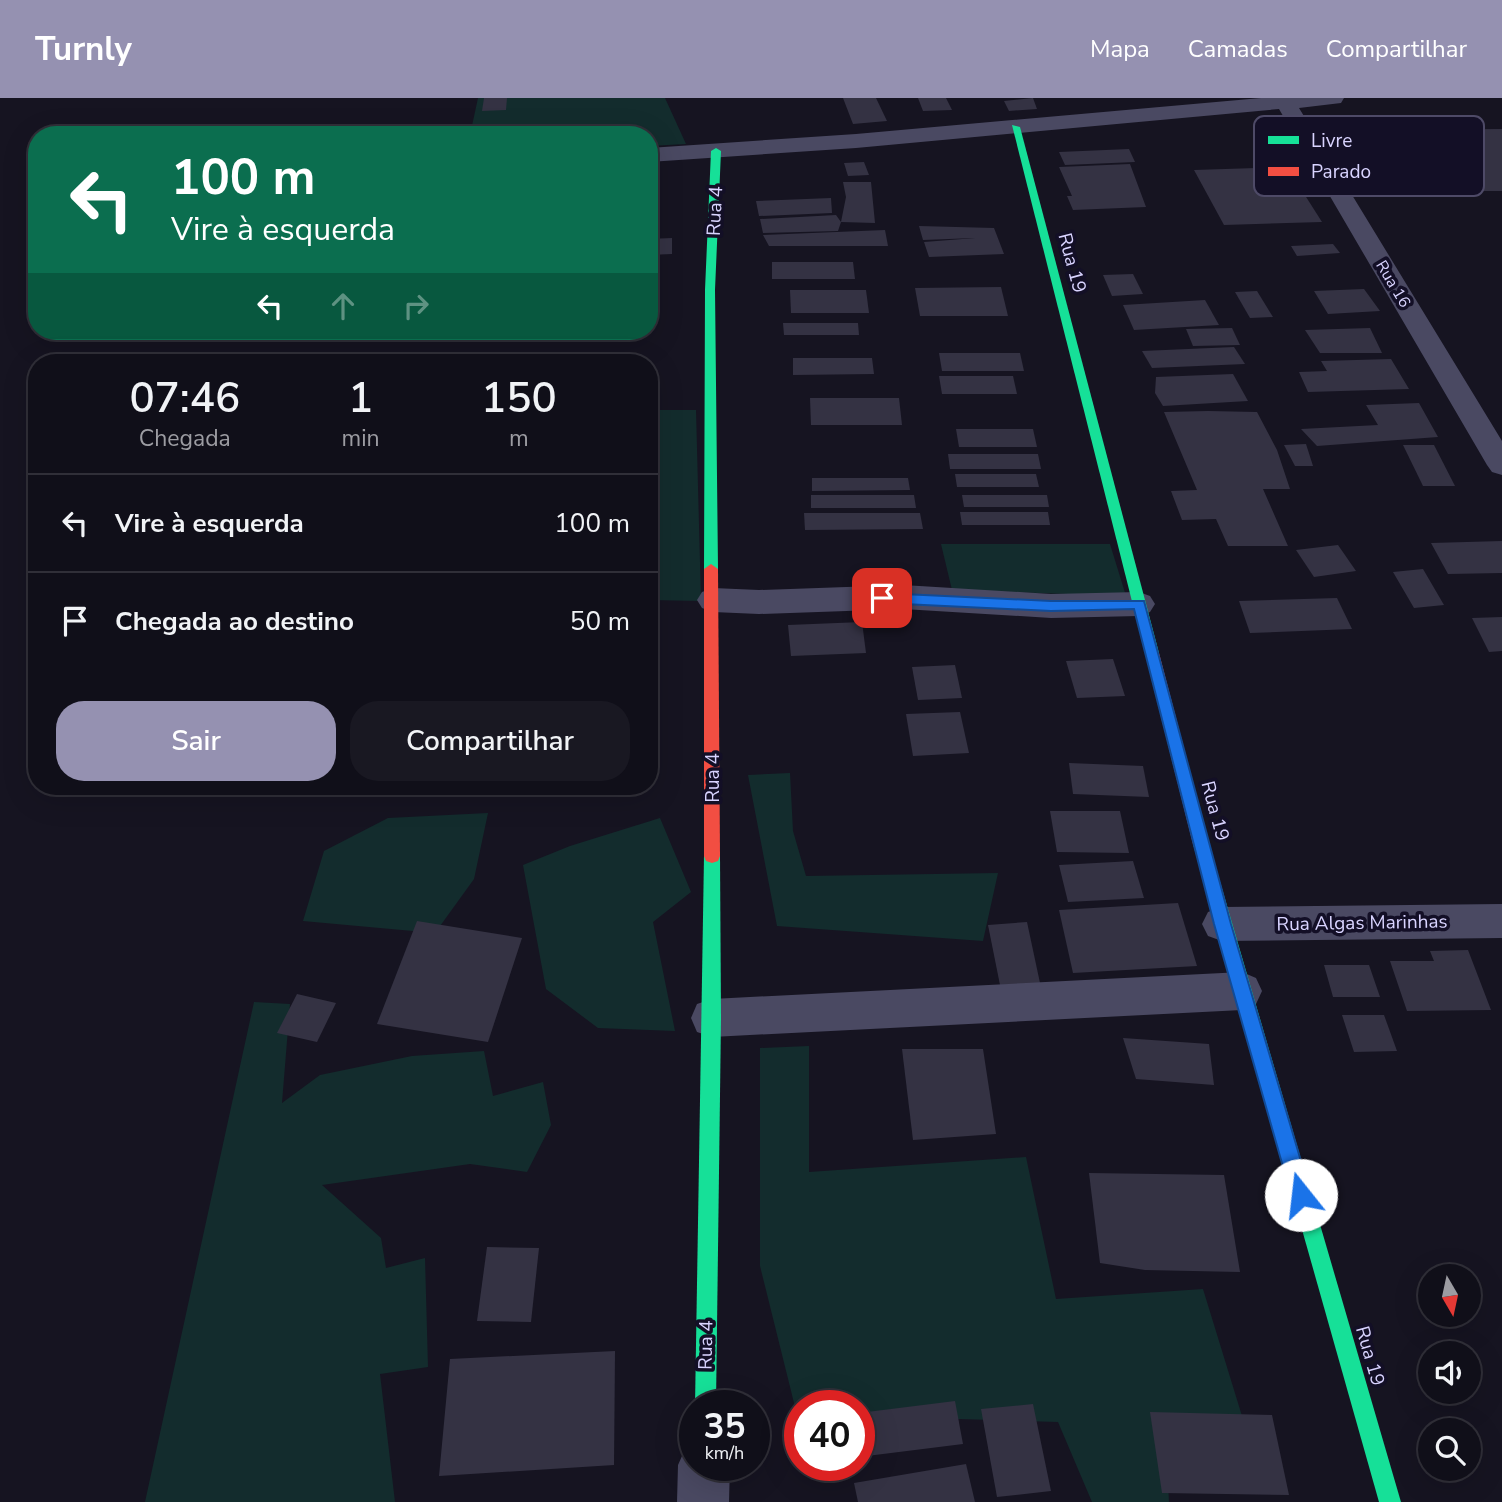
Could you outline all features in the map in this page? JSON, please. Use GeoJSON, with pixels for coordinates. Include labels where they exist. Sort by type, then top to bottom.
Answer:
{"type":"FeatureCollection","features":[{"type":"Feature","properties":{"kind":"street"},"geometry":{"type":"LineString","coordinates":[[658,154],[1015,127],[1333,98]]}},
{"type":"Feature","properties":{"kind":"street","name":"Rua 16"},"geometry":{"type":"LineString","coordinates":[[1285,102],[1293,116]]}},
{"type":"Feature","properties":{"kind":"street","name":"Rua 19"},"geometry":{"type":"LineString","coordinates":[[1015,127],[1222,924],[1390,1502]]}},
{"type":"Feature","properties":{"kind":"street","name":"Rua 4"},"geometry":{"type":"LineString","coordinates":[[705,1390],[712,1018],[713,600],[710,290],[716,150]]}},
{"type":"Feature","properties":{"kind":"street","name":"Rua 16"},"geometry":{"type":"LineString","coordinates":[[1341,196],[1502,465]]}},
{"type":"Feature","properties":{"kind":"street"},"geometry":{"type":"LineString","coordinates":[[713,600],[773,602],[903,597],[1051,606],[1139,604]]}},
{"type":"Feature","properties":{"kind":"street","name":"Rua Algas Marinhas"},"geometry":{"type":"LineString","coordinates":[[1222,924],[1502,921]]}},
{"type":"Feature","properties":{"kind":"street"},"geometry":{"type":"LineString","coordinates":[[712,1018],[1242,991]]}},
{"type":"Feature","properties":{"kind":"street"},"geometry":{"type":"LineString","coordinates":[[703,1502],[704,1481]]}},
{"type":"Feature","properties":{"kind":"green space"},"geometry":{"type":"Polygon","coordinates":[[[478,98],[665,98],[686,144],[658,146],[658,126],[472,126],[478,98]]]}},
{"type":"Feature","properties":{"kind":"green space"},"geometry":{"type":"Polygon","coordinates":[[[658,410],[696,410],[701,601],[658,600],[658,410]]]}},
{"type":"Feature","properties":{"kind":"green space"},"geometry":{"type":"Polygon","coordinates":[[[941,544],[1110,544],[1126,596],[952,590],[941,544]]]}},
{"type":"Feature","properties":{"kind":"green space"},"geometry":{"type":"Polygon","coordinates":[[[790,773],[793,831],[806,876],[998,873],[983,941],[777,926],[748,775],[790,773]]]}},
{"type":"Feature","properties":{"kind":"green space"},"geometry":{"type":"Polygon","coordinates":[[[488,813],[474,879],[435,933],[303,921],[324,851],[388,818],[488,813]]]}},
{"type":"Feature","properties":{"kind":"green space"},"geometry":{"type":"Polygon","coordinates":[[[660,818],[691,892],[653,922],[675,1031],[598,1028],[546,989],[523,865],[570,846],[660,818]]]}},
{"type":"Feature","properties":{"kind":"green space"},"geometry":{"type":"Polygon","coordinates":[[[254,1002],[290,1004],[282,1103],[320,1075],[412,1056],[484,1051],[493,1096],[543,1082],[551,1125],[527,1172],[470,1164],[322,1185],[381,1238],[386,1268],[425,1258],[428,1367],[380,1374],[395,1502],[145,1502],[254,1002]]]}},
{"type":"Feature","properties":{"kind":"green space"},"geometry":{"type":"Polygon","coordinates":[[[809,1046],[809,1172],[1026,1157],[1056,1299],[1203,1289],[1242,1416],[1164,1413],[1169,1502],[1092,1502],[1058,1422],[875,1416],[875,1390],[791,1390],[760,1266],[760,1048],[809,1046]]]}},
{"type":"Feature","properties":{"kind":"building"},"geometry":{"type":"Polygon","coordinates":[[[484,98],[507,98],[506,110],[482,111],[484,98]]]}},
{"type":"Feature","properties":{"kind":"building"},"geometry":{"type":"Polygon","coordinates":[[[843,98],[876,98],[887,121],[853,124],[843,98]]]}},
{"type":"Feature","properties":{"kind":"building"},"geometry":{"type":"Polygon","coordinates":[[[918,98],[946,98],[952,110],[923,111],[918,98]]]}},
{"type":"Feature","properties":{"kind":"building"},"geometry":{"type":"Polygon","coordinates":[[[1033,98],[1037,109],[1009,111],[1004,101],[1033,98]]]}},
{"type":"Feature","properties":{"kind":"building"},"geometry":{"type":"Polygon","coordinates":[[[1484,129],[1502,129],[1502,191],[1484,191],[1484,129]]]}},
{"type":"Feature","properties":{"kind":"building"},"geometry":{"type":"Polygon","coordinates":[[[1129,149],[1135,162],[1065,165],[1059,152],[1129,149]]]}},
{"type":"Feature","properties":{"kind":"building"},"geometry":{"type":"Polygon","coordinates":[[[864,162],[869,175],[848,176],[844,163],[864,162]]]}},
{"type":"Feature","properties":{"kind":"building"},"geometry":{"type":"Polygon","coordinates":[[[1130,164],[1146,207],[1073,210],[1067,196],[1072,196],[1059,167],[1130,164]]]}},
{"type":"Feature","properties":{"kind":"building"},"geometry":{"type":"Polygon","coordinates":[[[1254,168],[1254,196],[1305,196],[1322,222],[1224,225],[1194,170],[1254,168]]]}},
{"type":"Feature","properties":{"kind":"building"},"geometry":{"type":"Polygon","coordinates":[[[843,182],[871,182],[875,223],[841,222],[846,197],[843,182]]]}},
{"type":"Feature","properties":{"kind":"building"},"geometry":{"type":"Polygon","coordinates":[[[831,198],[832,213],[759,216],[756,201],[831,198]]]}},
{"type":"Feature","properties":{"kind":"building"},"geometry":{"type":"Polygon","coordinates":[[[836,215],[841,222],[838,231],[763,233],[760,219],[836,215]]]}},
{"type":"Feature","properties":{"kind":"building"},"geometry":{"type":"Polygon","coordinates":[[[919,226],[994,228],[1004,254],[929,257],[924,242],[975,238],[923,240],[919,226]]]}},
{"type":"Feature","properties":{"kind":"building"},"geometry":{"type":"Polygon","coordinates":[[[885,230],[888,246],[769,246],[763,235],[885,230]]]}},
{"type":"Feature","properties":{"kind":"building"},"geometry":{"type":"Polygon","coordinates":[[[672,238],[672,254],[658,255],[658,239],[672,238]]]}},
{"type":"Feature","properties":{"kind":"building"},"geometry":{"type":"Polygon","coordinates":[[[1333,244],[1340,253],[1297,256],[1291,246],[1333,244]]]}},
{"type":"Feature","properties":{"kind":"building"},"geometry":{"type":"Polygon","coordinates":[[[772,262],[853,262],[855,279],[772,279],[772,262]]]}},
{"type":"Feature","properties":{"kind":"building"},"geometry":{"type":"Polygon","coordinates":[[[1133,274],[1143,294],[1112,296],[1103,275],[1133,274]]]}},
{"type":"Feature","properties":{"kind":"building"},"geometry":{"type":"Polygon","coordinates":[[[1001,287],[1008,316],[920,316],[915,288],[1001,287]]]}},
{"type":"Feature","properties":{"kind":"building"},"geometry":{"type":"Polygon","coordinates":[[[1364,289],[1380,311],[1328,314],[1314,291],[1364,289]]]}},
{"type":"Feature","properties":{"kind":"building"},"geometry":{"type":"Polygon","coordinates":[[[790,290],[866,290],[869,313],[791,313],[790,290]]]}},
{"type":"Feature","properties":{"kind":"building"},"geometry":{"type":"Polygon","coordinates":[[[1257,291],[1273,317],[1250,318],[1235,292],[1257,291]]]}},
{"type":"Feature","properties":{"kind":"building"},"geometry":{"type":"Polygon","coordinates":[[[1205,300],[1219,325],[1134,330],[1123,305],[1205,300]]]}},
{"type":"Feature","properties":{"kind":"building"},"geometry":{"type":"Polygon","coordinates":[[[783,323],[858,323],[859,335],[784,335],[783,323]]]}},
{"type":"Feature","properties":{"kind":"building"},"geometry":{"type":"Polygon","coordinates":[[[1232,328],[1240,345],[1193,346],[1186,329],[1232,328]]]}},
{"type":"Feature","properties":{"kind":"building"},"geometry":{"type":"Polygon","coordinates":[[[1370,328],[1382,353],[1320,353],[1305,330],[1370,328]]]}},
{"type":"Feature","properties":{"kind":"building"},"geometry":{"type":"Polygon","coordinates":[[[1234,347],[1245,364],[1152,368],[1142,351],[1234,347]]]}},
{"type":"Feature","properties":{"kind":"building"},"geometry":{"type":"Polygon","coordinates":[[[939,353],[1020,353],[1024,371],[942,371],[939,353]]]}},
{"type":"Feature","properties":{"kind":"building"},"geometry":{"type":"Polygon","coordinates":[[[793,358],[872,358],[874,374],[793,375],[793,358]]]}},
{"type":"Feature","properties":{"kind":"building"},"geometry":{"type":"Polygon","coordinates":[[[1391,359],[1409,389],[1308,392],[1299,372],[1327,371],[1321,361],[1391,359]]]}},
{"type":"Feature","properties":{"kind":"building"},"geometry":{"type":"Polygon","coordinates":[[[1233,374],[1248,401],[1163,406],[1155,393],[1156,377],[1233,374]]]}},
{"type":"Feature","properties":{"kind":"building"},"geometry":{"type":"Polygon","coordinates":[[[939,376],[1013,376],[1017,394],[942,394],[939,376]]]}},
{"type":"Feature","properties":{"kind":"building"},"geometry":{"type":"Polygon","coordinates":[[[810,398],[899,398],[902,425],[811,425],[810,398]]]}},
{"type":"Feature","properties":{"kind":"building"},"geometry":{"type":"Polygon","coordinates":[[[1419,403],[1438,437],[1317,446],[1301,429],[1378,425],[1366,405],[1419,403]]]}},
{"type":"Feature","properties":{"kind":"building"},"geometry":{"type":"Polygon","coordinates":[[[1164,412],[1257,412],[1277,450],[1290,489],[1263,489],[1288,546],[1228,546],[1216,519],[1182,520],[1171,491],[1197,490],[1164,412]]]}},
{"type":"Feature","properties":{"kind":"building"},"geometry":{"type":"Polygon","coordinates":[[[956,429],[1033,429],[1037,447],[959,447],[956,429]]]}},
{"type":"Feature","properties":{"kind":"building"},"geometry":{"type":"Polygon","coordinates":[[[1306,444],[1313,466],[1295,466],[1284,445],[1306,444]]]}},
{"type":"Feature","properties":{"kind":"building"},"geometry":{"type":"Polygon","coordinates":[[[1403,445],[1434,445],[1455,486],[1423,486],[1403,445]]]}},
{"type":"Feature","properties":{"kind":"building"},"geometry":{"type":"Polygon","coordinates":[[[948,454],[1038,454],[1041,469],[950,469],[948,454]]]}},
{"type":"Feature","properties":{"kind":"building"},"geometry":{"type":"Polygon","coordinates":[[[955,474],[1036,474],[1039,487],[957,487],[955,474]]]}},
{"type":"Feature","properties":{"kind":"building"},"geometry":{"type":"Polygon","coordinates":[[[812,478],[908,478],[910,490],[812,491],[812,478]]]}},
{"type":"Feature","properties":{"kind":"building"},"geometry":{"type":"Polygon","coordinates":[[[811,495],[914,495],[916,508],[811,508],[811,495]]]}},
{"type":"Feature","properties":{"kind":"building"},"geometry":{"type":"Polygon","coordinates":[[[962,495],[1047,495],[1049,507],[964,507],[962,495]]]}},
{"type":"Feature","properties":{"kind":"building"},"geometry":{"type":"Polygon","coordinates":[[[960,512],[1048,512],[1050,525],[962,525],[960,512]]]}},
{"type":"Feature","properties":{"kind":"building"},"geometry":{"type":"Polygon","coordinates":[[[804,513],[920,513],[923,529],[805,530],[804,513]]]}},
{"type":"Feature","properties":{"kind":"building"},"geometry":{"type":"Polygon","coordinates":[[[1502,541],[1502,573],[1448,574],[1431,543],[1502,541]]]}},
{"type":"Feature","properties":{"kind":"building"},"geometry":{"type":"Polygon","coordinates":[[[1338,545],[1356,571],[1314,577],[1296,550],[1338,545]]]}},
{"type":"Feature","properties":{"kind":"building"},"geometry":{"type":"Polygon","coordinates":[[[1423,569],[1444,605],[1414,608],[1393,572],[1423,569]]]}},
{"type":"Feature","properties":{"kind":"building"},"geometry":{"type":"Polygon","coordinates":[[[1337,598],[1352,629],[1250,633],[1239,601],[1337,598]]]}},
{"type":"Feature","properties":{"kind":"building"},"geometry":{"type":"Polygon","coordinates":[[[1502,617],[1502,651],[1489,652],[1472,618],[1502,617]]]}},
{"type":"Feature","properties":{"kind":"building"},"geometry":{"type":"Polygon","coordinates":[[[862,622],[866,653],[791,656],[788,625],[862,622]]]}},
{"type":"Feature","properties":{"kind":"building"},"geometry":{"type":"Polygon","coordinates":[[[1113,659],[1125,696],[1077,698],[1066,661],[1113,659]]]}},
{"type":"Feature","properties":{"kind":"building"},"geometry":{"type":"Polygon","coordinates":[[[955,665],[962,698],[918,700],[912,667],[955,665]]]}},
{"type":"Feature","properties":{"kind":"building"},"geometry":{"type":"Polygon","coordinates":[[[960,712],[969,753],[913,756],[906,714],[960,712]]]}},
{"type":"Feature","properties":{"kind":"building"},"geometry":{"type":"Polygon","coordinates":[[[1069,763],[1143,766],[1149,797],[1073,794],[1069,763]]]}},
{"type":"Feature","properties":{"kind":"building"},"geometry":{"type":"Polygon","coordinates":[[[1050,811],[1120,811],[1129,853],[1057,852],[1050,811]]]}},
{"type":"Feature","properties":{"kind":"building"},"geometry":{"type":"Polygon","coordinates":[[[1133,861],[1144,898],[1068,902],[1059,865],[1133,861]]]}},
{"type":"Feature","properties":{"kind":"building"},"geometry":{"type":"Polygon","coordinates":[[[1178,903],[1197,966],[1073,973],[1059,910],[1178,903]]]}},
{"type":"Feature","properties":{"kind":"building"},"geometry":{"type":"Polygon","coordinates":[[[417,921],[522,938],[488,1042],[377,1024],[417,921]]]}},
{"type":"Feature","properties":{"kind":"building"},"geometry":{"type":"Polygon","coordinates":[[[1027,922],[1040,983],[1000,985],[988,925],[1027,922]]]}},
{"type":"Feature","properties":{"kind":"building"},"geometry":{"type":"Polygon","coordinates":[[[1468,950],[1491,1010],[1407,1011],[1390,961],[1434,961],[1430,951],[1468,950]]]}},
{"type":"Feature","properties":{"kind":"building"},"geometry":{"type":"Polygon","coordinates":[[[1324,965],[1369,965],[1380,997],[1333,997],[1324,965]]]}},
{"type":"Feature","properties":{"kind":"building"},"geometry":{"type":"Polygon","coordinates":[[[297,994],[336,1003],[317,1042],[277,1033],[297,994]]]}},
{"type":"Feature","properties":{"kind":"building"},"geometry":{"type":"Polygon","coordinates":[[[1342,1015],[1384,1015],[1397,1051],[1354,1052],[1342,1015]]]}},
{"type":"Feature","properties":{"kind":"building"},"geometry":{"type":"Polygon","coordinates":[[[1123,1038],[1209,1044],[1214,1085],[1136,1079],[1123,1038]]]}},
{"type":"Feature","properties":{"kind":"building"},"geometry":{"type":"Polygon","coordinates":[[[902,1049],[983,1049],[996,1134],[913,1140],[902,1049]]]}},
{"type":"Feature","properties":{"kind":"building"},"geometry":{"type":"Polygon","coordinates":[[[1089,1173],[1224,1175],[1240,1272],[1145,1270],[1100,1263],[1089,1173]]]}},
{"type":"Feature","properties":{"kind":"building"},"geometry":{"type":"Polygon","coordinates":[[[487,1247],[539,1248],[531,1322],[477,1321],[487,1247]]]}},
{"type":"Feature","properties":{"kind":"building"},"geometry":{"type":"Polygon","coordinates":[[[615,1351],[614,1465],[439,1476],[450,1359],[615,1351]]]}},
{"type":"Feature","properties":{"kind":"building"},"geometry":{"type":"Polygon","coordinates":[[[955,1401],[963,1444],[875,1455],[875,1411],[955,1401]]]}},
{"type":"Feature","properties":{"kind":"building"},"geometry":{"type":"Polygon","coordinates":[[[1033,1404],[1051,1491],[997,1497],[981,1409],[1033,1404]]]}},
{"type":"Feature","properties":{"kind":"building"},"geometry":{"type":"Polygon","coordinates":[[[1150,1412],[1272,1415],[1289,1495],[1162,1493],[1150,1412]]]}},
{"type":"Feature","properties":{"kind":"building"},"geometry":{"type":"Polygon","coordinates":[[[966,1464],[975,1502],[858,1502],[854,1483],[966,1464]]]}},
{"type":"Feature","properties":{"kind":"traffic: fast"},"geometry":{"type":"LineString","coordinates":[[1015,127],[1152,653]]}},
{"type":"Feature","properties":{"kind":"traffic: fast"},"geometry":{"type":"LineString","coordinates":[[711,569],[710,290],[716,151]]}},
{"type":"Feature","properties":{"kind":"traffic: fast"},"geometry":{"type":"LineString","coordinates":[[1201,844],[1390,1502]]}},
{"type":"Feature","properties":{"kind":"traffic: fast"},"geometry":{"type":"LineString","coordinates":[[705,1390],[712,856]]}},
{"type":"Feature","properties":{"kind":"traffic: jam"},"geometry":{"type":"LineString","coordinates":[[711,569],[712,856]]}},
{"type":"Feature","properties":{"kind":"traffic: jam"},"geometry":{"type":"LineString","coordinates":[[1152,653],[1201,844]]}},
{"type":"Feature","properties":{"kind":"route"},"geometry":{"type":"LineString","coordinates":[[882,598],[1051,606],[1139,604],[1222,924],[1301,1195]]}}]}
